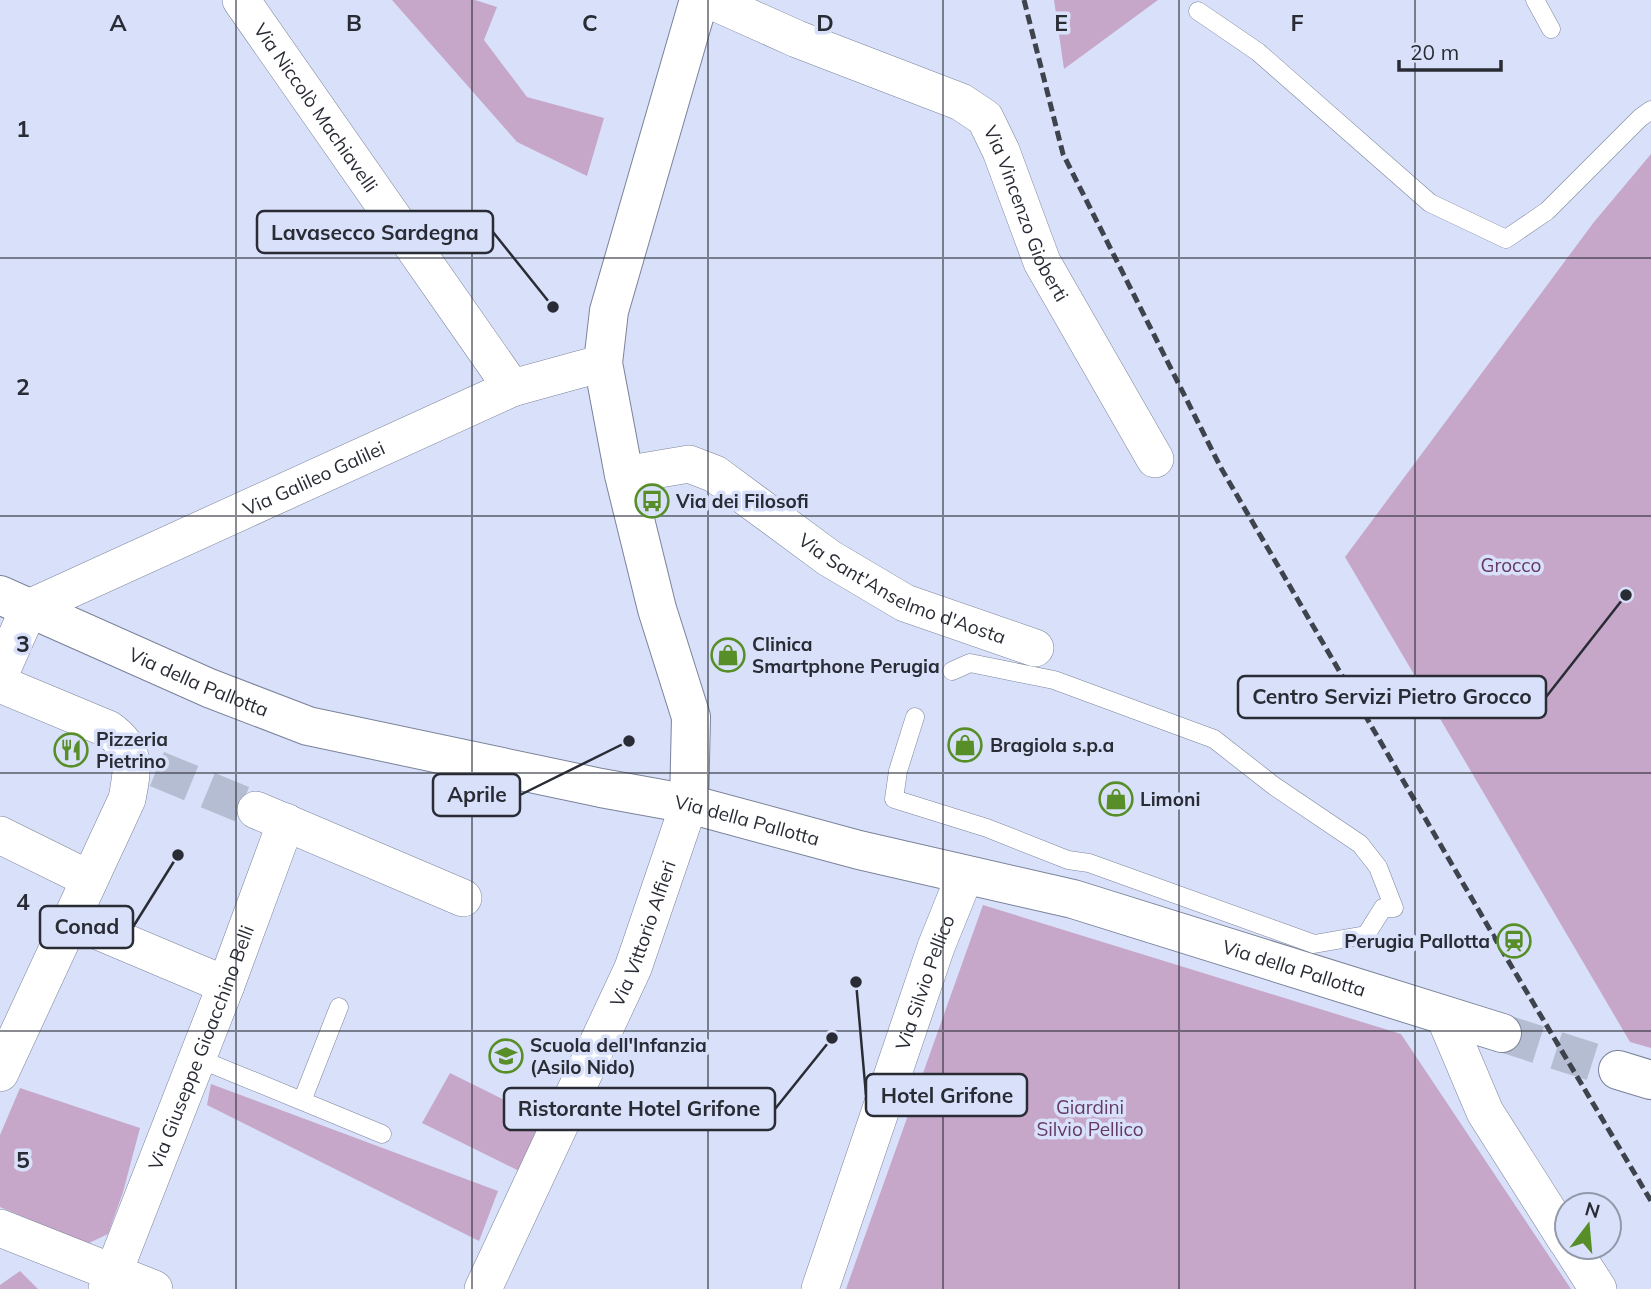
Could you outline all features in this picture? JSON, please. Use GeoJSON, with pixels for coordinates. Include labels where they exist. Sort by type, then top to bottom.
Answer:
{"type":"FeatureCollection","features":[{"type":"Feature","properties":{"kind":"main road"},"geometry":{"type":"LineString","coordinates":[[689,804],[691,716],[657,609],[624,475],[603,363],[609,311],[699,0]]}},
{"type":"Feature","properties":{"kind":"main road","name":"Via della Pallotta"},"geometry":{"type":"LineString","coordinates":[[15,602],[209,688],[308,726],[689,804],[859,850],[965,875],[1081,881],[1444,1015],[1502,1033]]}},
{"type":"Feature","properties":{"kind":"street","name":"Via Niccolò Machiavelli"},"geometry":{"type":"LineString","coordinates":[[241,0],[512,388]]}},
{"type":"Feature","properties":{"kind":"street","name":"Via Vincenzo Gioberti"},"geometry":{"type":"LineString","coordinates":[[710,0],[797,39],[961,103],[985,118],[1001,151],[1042,262],[1155,459]]}},
{"type":"Feature","properties":{"kind":"street","name":"Via Galileo Galilei"},"geometry":{"type":"LineString","coordinates":[[15,602],[512,388],[603,363]]}},
{"type":"Feature","properties":{"kind":"street","name":"Via Sant'Anselmo d'Aosta"},"geometry":{"type":"LineString","coordinates":[[624,475],[689,464],[715,474],[830,558],[905,603],[1035,648]]}},
{"type":"Feature","properties":{"kind":"street"},"geometry":{"type":"LineString","coordinates":[[0,674],[15,602]]}},
{"type":"Feature","properties":{"kind":"street"},"geometry":{"type":"LineString","coordinates":[[0,684],[108,729],[121,738],[145,768],[127,799],[0,1073]]}},
{"type":"Feature","properties":{"kind":"street","name":"Via Vittorio Alfieri"},"geometry":{"type":"LineString","coordinates":[[483,1289],[633,968],[689,804]]}},
{"type":"Feature","properties":{"kind":"street","name":"Via Giuseppe Gioacchino Belli"},"geometry":{"type":"LineString","coordinates":[[110,1280],[226,985],[271,816],[463,898]]}},
{"type":"Feature","properties":{"kind":"street"},"geometry":{"type":"LineString","coordinates":[[0,835],[89,879]]}},
{"type":"Feature","properties":{"kind":"street","name":"Via Silvio Pellico"},"geometry":{"type":"LineString","coordinates":[[820,1289],[936,947],[965,875]]}},
{"type":"Feature","properties":{"kind":"street"},"geometry":{"type":"LineString","coordinates":[[72,920],[226,985]]}},
{"type":"Feature","properties":{"kind":"street"},"geometry":{"type":"LineString","coordinates":[[1444,1015],[1485,1112],[1553,1219]]}},
{"type":"Feature","properties":{"kind":"street"},"geometry":{"type":"LineString","coordinates":[[0,1228],[110,1280],[155,1289]]}},
{"type":"Feature","properties":{"kind":"street"},"geometry":{"type":"LineString","coordinates":[[1580,1261],[1598,1289]]}},
{"type":"Feature","properties":{"kind":"lane"},"geometry":{"type":"LineString","coordinates":[[1535,0],[1551,29]]}},
{"type":"Feature","properties":{"kind":"lane"},"geometry":{"type":"LineString","coordinates":[[1198,11],[1258,52],[1430,203],[1506,239],[1547,211],[1651,110]]}},
{"type":"Feature","properties":{"kind":"lane"},"geometry":{"type":"LineString","coordinates":[[915,718],[898,771],[894,799],[987,828],[1068,860],[1081,881],[1314,944],[1366,935],[1383,908],[1394,908],[1378,867],[1360,844],[1274,786],[1214,739],[1054,680],[970,663],[952,671]]}},
{"type":"Feature","properties":{"kind":"lane"},"geometry":{"type":"LineString","coordinates":[[302,1101],[339,1007]]}},
{"type":"Feature","properties":{"kind":"lane"},"geometry":{"type":"LineString","coordinates":[[197,1058],[383,1134]]}},
{"type":"Feature","properties":{"kind":"green space"},"geometry":{"type":"Polygon","coordinates":[[[392,0],[475,0],[497,7],[484,40],[527,97],[604,118],[587,176],[517,142],[392,0]]]}},
{"type":"Feature","properties":{"kind":"green space"},"geometry":{"type":"Polygon","coordinates":[[[1054,0],[1158,0],[1064,69],[1054,0]]]}},
{"type":"Feature","properties":{"kind":"green space","name":"Grocco"},"geometry":{"type":"Polygon","coordinates":[[[1651,154],[1651,1048],[1630,1042],[1345,557],[1594,222],[1651,154]]]}},
{"type":"Feature","properties":{"kind":"green space","name":"Giardini Silvio Pellico"},"geometry":{"type":"Polygon","coordinates":[[[983,905],[1401,1034],[1571,1289],[846,1289],[983,905]]]}},
{"type":"Feature","properties":{"kind":"green space"},"geometry":{"type":"Polygon","coordinates":[[[450,1073],[543,1119],[519,1171],[422,1123],[450,1073]]]}},
{"type":"Feature","properties":{"kind":"green space"},"geometry":{"type":"Polygon","coordinates":[[[211,1084],[498,1191],[479,1241],[207,1105],[211,1084]]]}},
{"type":"Feature","properties":{"kind":"green space"},"geometry":{"type":"Polygon","coordinates":[[[20,1088],[140,1128],[123,1192],[108,1234],[87,1244],[0,1207],[0,1135],[20,1088]]]}},
{"type":"Feature","properties":{"kind":"green space"},"geometry":{"type":"Polygon","coordinates":[[[20,1271],[38,1289],[0,1289],[0,1285],[20,1271]]]}},
{"type":"Feature","properties":{"kind":"tunnel"},"geometry":{"type":"LineString","coordinates":[[157,769],[256,810]]}},
{"type":"Feature","properties":{"kind":"tunnel"},"geometry":{"type":"LineString","coordinates":[[1502,1033],[1618,1070]]}},
{"type":"Feature","properties":{"kind":"railway"},"geometry":{"type":"LineString","coordinates":[[1024,0],[1063,154],[1221,468],[1651,1201]]}},
{"type":"Feature","properties":{"kind":"place","name":"Lavasecco Sardegna"},"geometry":{"type":"Point","coordinates":[553,307]}},
{"type":"Feature","properties":{"kind":"place","name":"Via dei Filosofi"},"geometry":{"type":"Point","coordinates":[652,501]}},
{"type":"Feature","properties":{"kind":"place","name":"Centro Servizi Pietro Grocco"},"geometry":{"type":"Point","coordinates":[1626,595]}},
{"type":"Feature","properties":{"kind":"place","name":"Clinica Smartphone Perugia"},"geometry":{"type":"Point","coordinates":[728,655]}},
{"type":"Feature","properties":{"kind":"place","name":"Aprile"},"geometry":{"type":"Point","coordinates":[629,741]}},
{"type":"Feature","properties":{"kind":"place","name":"Bragiola s.p.a"},"geometry":{"type":"Point","coordinates":[965,745]}},
{"type":"Feature","properties":{"kind":"place","name":"Pizzeria Pietrino"},"geometry":{"type":"Point","coordinates":[71,750]}},
{"type":"Feature","properties":{"kind":"place","name":"Limoni"},"geometry":{"type":"Point","coordinates":[1116,799]}},
{"type":"Feature","properties":{"kind":"place","name":"Conad"},"geometry":{"type":"Point","coordinates":[178,855]}},
{"type":"Feature","properties":{"kind":"place","name":"Perugia Pallotta"},"geometry":{"type":"Point","coordinates":[1514,941]}},
{"type":"Feature","properties":{"kind":"place","name":"Hotel Grifone"},"geometry":{"type":"Point","coordinates":[856,982]}},
{"type":"Feature","properties":{"kind":"place","name":"Ristorante Hotel Grifone"},"geometry":{"type":"Point","coordinates":[832,1038]}},
{"type":"Feature","properties":{"kind":"place","name":"Scuola dell'Infanzia (Asilo Nido)"},"geometry":{"type":"Point","coordinates":[506,1056]}}]}
